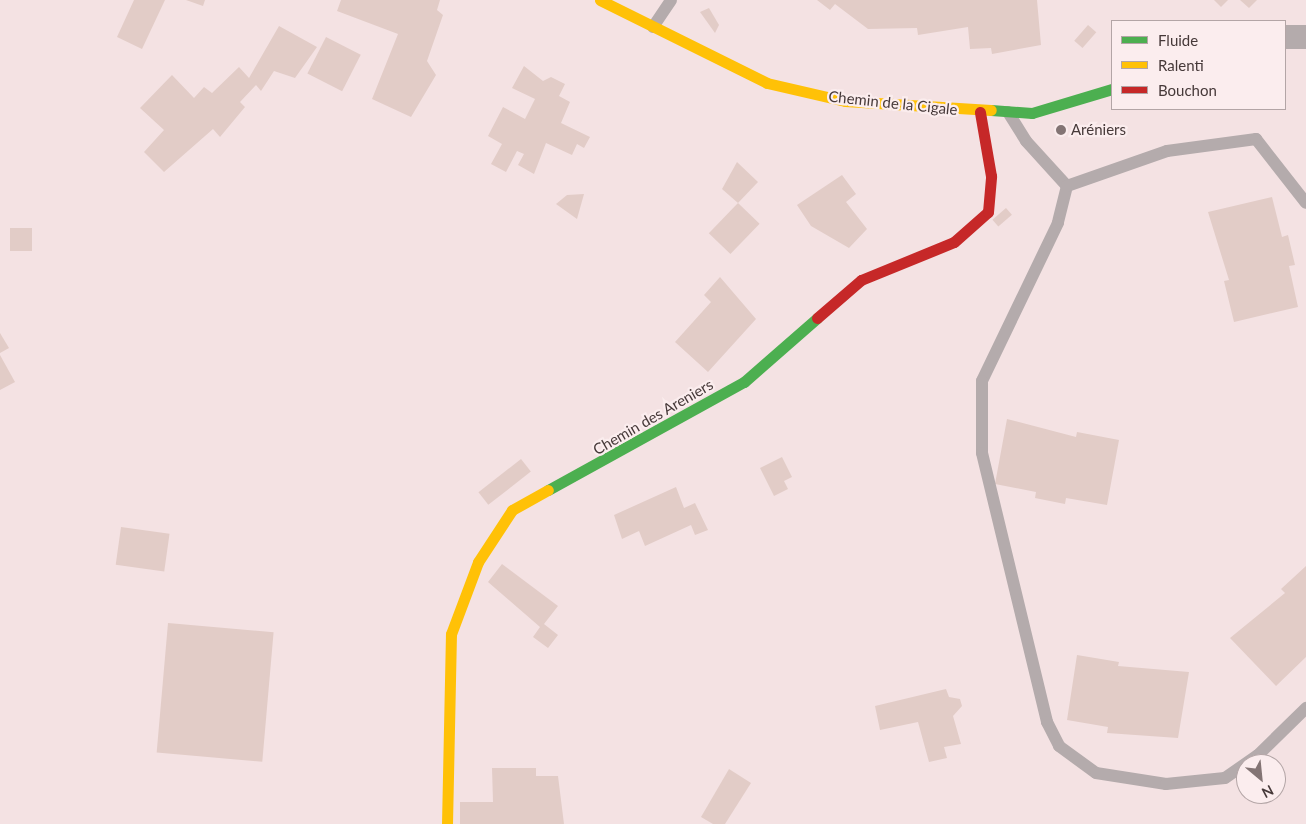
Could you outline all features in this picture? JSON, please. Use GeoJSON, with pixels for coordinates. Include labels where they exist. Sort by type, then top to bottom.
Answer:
{"type":"FeatureCollection","features":[{"type":"Feature","properties":{"kind":"street","name":"Chemin de la Cigale"},"geometry":{"type":"LineString","coordinates":[[600,0],[620,4],[653,27],[766,83],[845,102],[980,112],[1032,113],[1111,89]]}},
{"type":"Feature","properties":{"kind":"street"},"geometry":{"type":"LineString","coordinates":[[1286,37],[1306,37]]}},
{"type":"Feature","properties":{"kind":"street","name":"Chemin des Areniers"},"geometry":{"type":"LineString","coordinates":[[447,824],[451,634],[478,562],[512,510],[744,382],[862,280],[954,242],[988,212],[990,176],[980,112]]}},
{"type":"Feature","properties":{"kind":"lane"},"geometry":{"type":"LineString","coordinates":[[653,27],[671,0]]}},
{"type":"Feature","properties":{"kind":"lane"},"geometry":{"type":"LineString","coordinates":[[1008,112],[1026,141],[1067,186]]}},
{"type":"Feature","properties":{"kind":"lane"},"geometry":{"type":"LineString","coordinates":[[1067,186],[1167,151],[1256,139],[1306,203]]}},
{"type":"Feature","properties":{"kind":"lane"},"geometry":{"type":"LineString","coordinates":[[1067,186],[1058,223],[982,380],[982,453],[1047,722],[1059,746],[1096,773],[1166,784],[1225,778],[1257,756],[1306,708]]}},
{"type":"Feature","properties":{"kind":"building"},"geometry":{"type":"Polygon","coordinates":[[[134,0],[165,0],[142,49],[117,37],[134,0]]]}},
{"type":"Feature","properties":{"kind":"building"},"geometry":{"type":"Polygon","coordinates":[[[186,0],[205,0],[203,6],[186,0]]]}},
{"type":"Feature","properties":{"kind":"building"},"geometry":{"type":"Polygon","coordinates":[[[341,0],[440,0],[437,10],[443,15],[427,61],[436,75],[411,117],[372,99],[398,34],[337,11],[341,0]]]}},
{"type":"Feature","properties":{"kind":"building"},"geometry":{"type":"Polygon","coordinates":[[[817,0],[1037,0],[1041,45],[992,54],[991,48],[970,49],[968,27],[918,35],[917,28],[868,29],[835,4],[830,10],[817,0]]]}},
{"type":"Feature","properties":{"kind":"building"},"geometry":{"type":"Polygon","coordinates":[[[1214,0],[1228,0],[1221,7],[1214,0]]]}},
{"type":"Feature","properties":{"kind":"building"},"geometry":{"type":"Polygon","coordinates":[[[1240,0],[1257,0],[1249,8],[1240,0]]]}},
{"type":"Feature","properties":{"kind":"building"},"geometry":{"type":"Polygon","coordinates":[[[709,8],[719,25],[715,33],[700,12],[709,8]]]}},
{"type":"Feature","properties":{"kind":"building"},"geometry":{"type":"Polygon","coordinates":[[[1088,25],[1096,32],[1083,48],[1074,41],[1088,25]]]}},
{"type":"Feature","properties":{"kind":"building"},"geometry":{"type":"Polygon","coordinates":[[[279,26],[317,47],[295,78],[274,71],[261,91],[256,85],[240,102],[245,107],[220,137],[213,129],[164,172],[144,152],[164,130],[140,108],[172,75],[194,98],[204,87],[212,93],[239,67],[249,78],[279,26]]]}},
{"type":"Feature","properties":{"kind":"building"},"geometry":{"type":"Polygon","coordinates":[[[326,37],[361,55],[342,91],[307,74],[326,37]]]}},
{"type":"Feature","properties":{"kind":"building"},"geometry":{"type":"Polygon","coordinates":[[[524,66],[543,81],[551,77],[565,84],[559,96],[570,102],[561,123],[590,137],[584,148],[577,144],[572,155],[546,143],[534,174],[518,165],[524,154],[517,151],[506,172],[491,164],[502,144],[488,136],[503,107],[525,119],[535,99],[512,88],[524,66]]]}},
{"type":"Feature","properties":{"kind":"building"},"geometry":{"type":"Polygon","coordinates":[[[737,162],[758,182],[738,203],[722,189],[737,162]]]}},
{"type":"Feature","properties":{"kind":"building"},"geometry":{"type":"Polygon","coordinates":[[[842,175],[856,194],[846,202],[867,229],[849,248],[811,226],[797,205],[842,175]]]}},
{"type":"Feature","properties":{"kind":"building"},"geometry":{"type":"Polygon","coordinates":[[[584,194],[577,219],[556,204],[567,195],[584,194]]]}},
{"type":"Feature","properties":{"kind":"building"},"geometry":{"type":"Polygon","coordinates":[[[1272,197],[1282,237],[1288,235],[1295,265],[1289,266],[1298,307],[1234,322],[1224,281],[1229,280],[1208,212],[1272,197]]]}},
{"type":"Feature","properties":{"kind":"building"},"geometry":{"type":"Polygon","coordinates":[[[738,203],[760,224],[730,254],[709,233],[738,203]]]}},
{"type":"Feature","properties":{"kind":"building"},"geometry":{"type":"Polygon","coordinates":[[[1006,208],[1012,215],[998,227],[992,220],[1006,208]]]}},
{"type":"Feature","properties":{"kind":"building"},"geometry":{"type":"Polygon","coordinates":[[[10,228],[32,228],[32,251],[10,251],[10,228]]]}},
{"type":"Feature","properties":{"kind":"building"},"geometry":{"type":"Polygon","coordinates":[[[720,277],[756,319],[708,372],[675,342],[711,302],[704,295],[720,277]]]}},
{"type":"Feature","properties":{"kind":"building"},"geometry":{"type":"Polygon","coordinates":[[[0,333],[9,348],[0,353],[0,333]]]}},
{"type":"Feature","properties":{"kind":"building"},"geometry":{"type":"Polygon","coordinates":[[[0,355],[15,382],[0,390],[0,355]]]}},
{"type":"Feature","properties":{"kind":"building"},"geometry":{"type":"Polygon","coordinates":[[[1007,419],[1076,437],[1077,432],[1119,440],[1107,505],[1066,498],[1065,504],[1035,498],[1036,492],[995,484],[1007,419]]]}},
{"type":"Feature","properties":{"kind":"building"},"geometry":{"type":"Polygon","coordinates":[[[782,457],[792,477],[784,481],[788,489],[774,496],[760,468],[782,457]]]}},
{"type":"Feature","properties":{"kind":"building"},"geometry":{"type":"Polygon","coordinates":[[[521,459],[531,472],[488,505],[478,492],[521,459]]]}},
{"type":"Feature","properties":{"kind":"building"},"geometry":{"type":"Polygon","coordinates":[[[676,487],[684,508],[695,503],[708,530],[695,535],[691,525],[645,546],[639,531],[622,539],[614,515],[676,487]]]}},
{"type":"Feature","properties":{"kind":"building"},"geometry":{"type":"Polygon","coordinates":[[[121,527],[170,534],[164,571],[116,565],[121,527]]]}},
{"type":"Feature","properties":{"kind":"building"},"geometry":{"type":"Polygon","coordinates":[[[502,564],[558,606],[544,624],[558,635],[548,648],[533,637],[540,627],[488,582],[502,564]]]}},
{"type":"Feature","properties":{"kind":"building"},"geometry":{"type":"Polygon","coordinates":[[[1306,566],[1306,657],[1276,686],[1230,638],[1285,593],[1281,589],[1306,566]]]}},
{"type":"Feature","properties":{"kind":"building"},"geometry":{"type":"Polygon","coordinates":[[[168,623],[274,632],[262,762],[157,753],[168,623]]]}},
{"type":"Feature","properties":{"kind":"building"},"geometry":{"type":"Polygon","coordinates":[[[1077,655],[1119,662],[1118,666],[1189,672],[1178,738],[1107,733],[1108,727],[1067,720],[1077,655]]]}},
{"type":"Feature","properties":{"kind":"building"},"geometry":{"type":"Polygon","coordinates":[[[946,689],[949,697],[960,699],[962,706],[953,716],[961,744],[944,747],[947,758],[929,762],[918,722],[880,730],[875,706],[946,689]]]}},
{"type":"Feature","properties":{"kind":"building"},"geometry":{"type":"Polygon","coordinates":[[[492,768],[536,768],[536,776],[558,776],[564,824],[460,824],[460,802],[493,802],[492,768]]]}},
{"type":"Feature","properties":{"kind":"building"},"geometry":{"type":"Polygon","coordinates":[[[729,769],[751,783],[725,824],[713,824],[701,817],[729,769]]]}},
{"type":"Feature","properties":{"kind":"traffic: fast"},"geometry":{"type":"LineString","coordinates":[[991,110],[1032,113],[1111,89]]}},
{"type":"Feature","properties":{"kind":"traffic: fast"},"geometry":{"type":"LineString","coordinates":[[548,490],[744,382],[817,318]]}},
{"type":"Feature","properties":{"kind":"traffic: slow"},"geometry":{"type":"LineString","coordinates":[[600,0],[767,83],[845,101],[991,110]]}},
{"type":"Feature","properties":{"kind":"traffic: slow"},"geometry":{"type":"LineString","coordinates":[[447,824],[451,634],[478,562],[512,510],[548,490]]}},
{"type":"Feature","properties":{"kind":"traffic: jam"},"geometry":{"type":"LineString","coordinates":[[817,318],[861,280],[954,242],[988,212],[991,176],[980,112]]}},
{"type":"Feature","properties":{"kind":"place","name":"Aréniers"},"geometry":{"type":"Point","coordinates":[1061,130]}}]}
